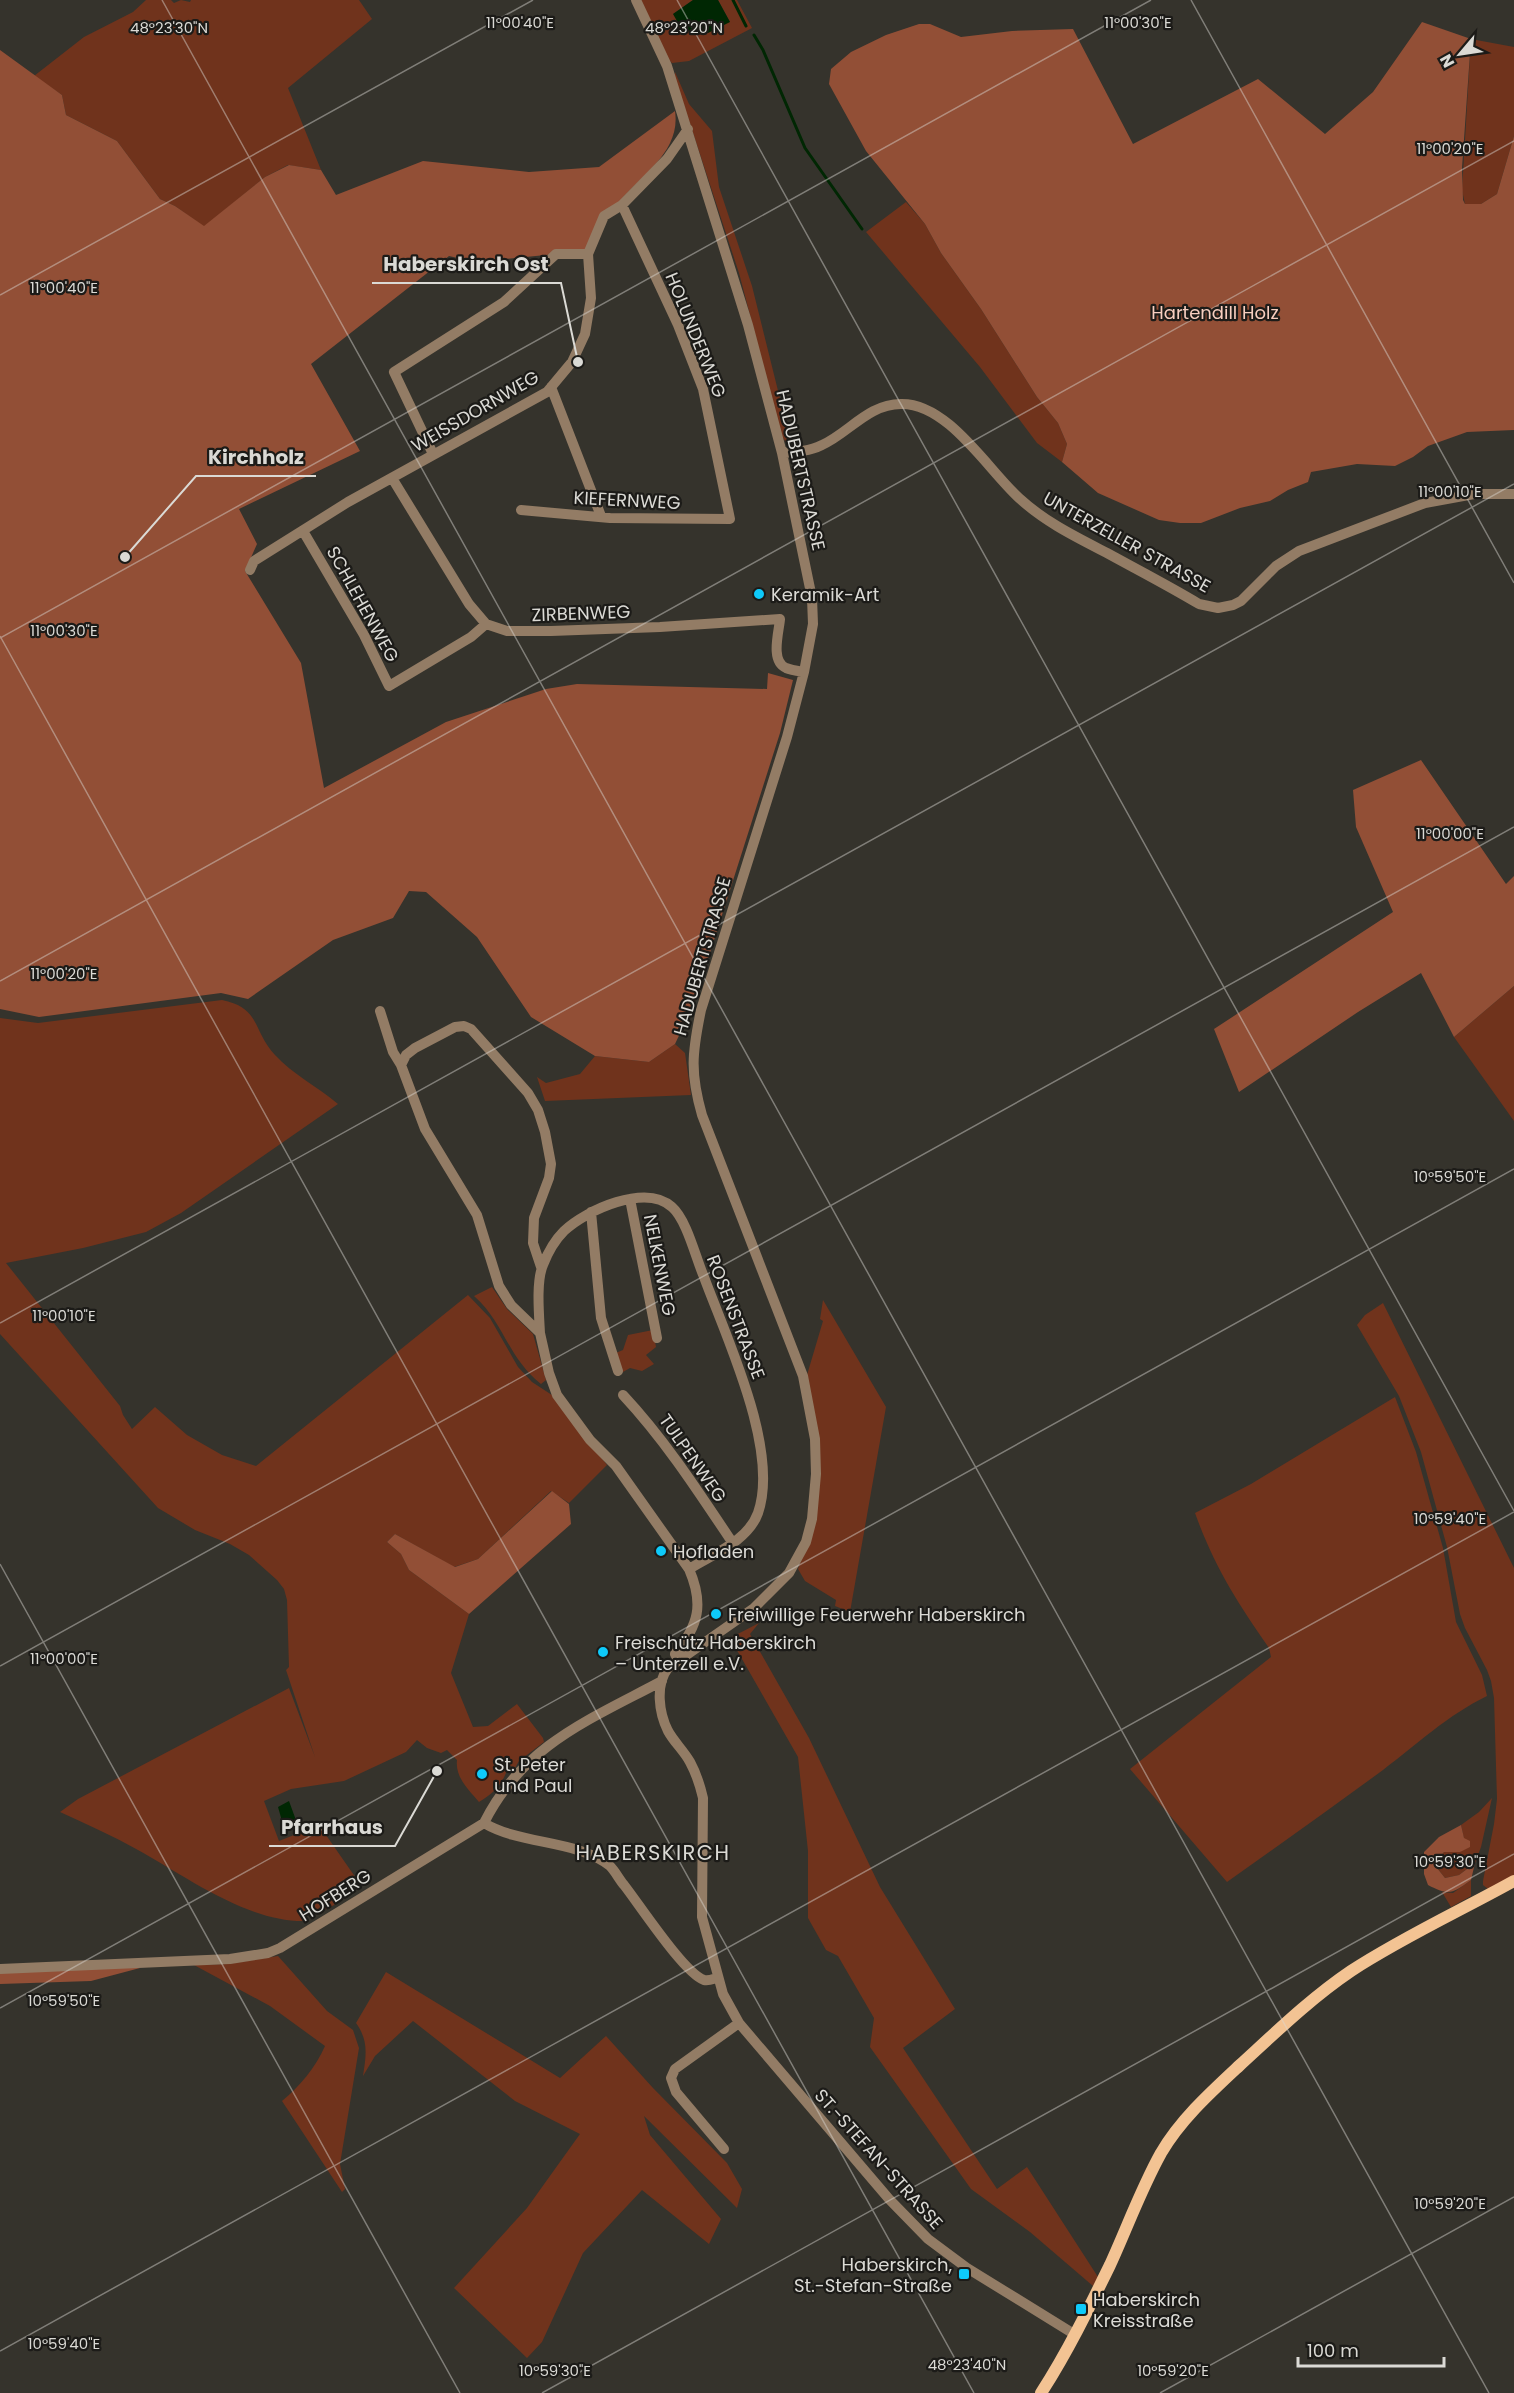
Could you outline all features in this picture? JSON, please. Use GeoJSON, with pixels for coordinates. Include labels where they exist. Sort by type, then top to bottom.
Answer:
{"type":"FeatureCollection","features":[{"type":"Feature","properties":{"kind":"main road"},"geometry":{"type":"LineString","coordinates":[[1041,2393],[1110,2265],[1141,2192],[1162,2152],[1209,2094],[1280,2028],[1348,1973],[1378,1954],[1514,1881]]}},
{"type":"Feature","properties":{"kind":"street","name":"HADUBERTSTRASSE"},"geometry":{"type":"LineString","coordinates":[[636,0],[648,22],[666,66],[688,129],[748,325],[782,453],[812,598],[813,624],[804,672],[783,748],[701,1010],[692,1062],[702,1115],[803,1376],[815,1438],[816,1474],[812,1519],[806,1542],[796,1562],[771,1593],[746,1614],[668,1668],[662,1681]]}},
{"type":"Feature","properties":{"kind":"street","name":"WEISSDORNWEG"},"geometry":{"type":"LineString","coordinates":[[250,570],[254,561],[348,502],[547,392],[572,362],[585,334],[591,298],[588,254],[604,216],[622,205],[667,159],[688,129]]}},
{"type":"Feature","properties":{"kind":"street","name":"HOLUNDERWEG"},"geometry":{"type":"LineString","coordinates":[[622,205],[678,326],[704,389],[730,519]]}},
{"type":"Feature","properties":{"kind":"street"},"geometry":{"type":"LineString","coordinates":[[433,454],[394,372],[504,302],[556,254],[588,254]]}},
{"type":"Feature","properties":{"kind":"street"},"geometry":{"type":"LineString","coordinates":[[551,387],[601,516]]}},
{"type":"Feature","properties":{"kind":"street","name":"UNTERZELLER STRASSE"},"geometry":{"type":"LineString","coordinates":[[782,453],[820,447],[855,422],[886,406],[902,404],[922,408],[949,425],[1006,486],[1038,515],[1199,604],[1218,608],[1241,601],[1276,566],[1299,551],[1367,524],[1425,503],[1474,494],[1514,494]]}},
{"type":"Feature","properties":{"kind":"street"},"geometry":{"type":"LineString","coordinates":[[392,478],[469,604],[486,624]]}},
{"type":"Feature","properties":{"kind":"street","name":"KIEFERNWEG"},"geometry":{"type":"LineString","coordinates":[[521,510],[610,518],[730,519]]}},
{"type":"Feature","properties":{"kind":"street","name":"SCHLEHENWEG"},"geometry":{"type":"LineString","coordinates":[[303,531],[364,635],[389,686],[471,637],[486,624]]}},
{"type":"Feature","properties":{"kind":"street","name":"ZIRBENWEG"},"geometry":{"type":"LineString","coordinates":[[486,624],[507,631],[551,631],[780,619],[778,662],[784,667],[804,672]]}},
{"type":"Feature","properties":{"kind":"street"},"geometry":{"type":"LineString","coordinates":[[380,1011],[393,1052],[401,1065],[425,1129],[477,1215],[499,1286],[512,1305],[540,1333]]}},
{"type":"Feature","properties":{"kind":"street","name":"ROSENSTRASSE"},"geometry":{"type":"LineString","coordinates":[[401,1065],[406,1055],[415,1048],[455,1028],[464,1026],[471,1029],[518,1080],[534,1102],[550,1151],[551,1164],[549,1178],[534,1218],[533,1243],[541,1267],[540,1333],[550,1379],[561,1401],[590,1440],[616,1466],[689,1569],[697,1587],[696,1619],[675,1654],[678,1660]]}},
{"type":"Feature","properties":{"kind":"street","name":"ROSENSTRASSE"},"geometry":{"type":"LineString","coordinates":[[541,1267],[553,1243],[565,1230],[591,1212],[630,1199],[645,1197],[663,1202],[676,1212],[741,1370],[756,1431],[762,1480],[760,1502],[755,1520],[747,1533],[689,1569]]}},
{"type":"Feature","properties":{"kind":"street","name":"NELKENWEG"},"geometry":{"type":"LineString","coordinates":[[630,1199],[657,1338]]}},
{"type":"Feature","properties":{"kind":"street"},"geometry":{"type":"LineString","coordinates":[[591,1212],[601,1318],[618,1371]]}},
{"type":"Feature","properties":{"kind":"street","name":"TULPENWEG"},"geometry":{"type":"LineString","coordinates":[[623,1395],[671,1452],[732,1542]]}},
{"type":"Feature","properties":{"kind":"street"},"geometry":{"type":"LineString","coordinates":[[662,1681],[661,1709],[668,1731],[690,1762],[703,1797],[702,1917],[717,1978],[707,1980],[702,1979],[684,1963],[609,1866],[583,1852],[518,1837],[496,1830],[484,1823],[495,1800],[518,1772],[552,1743],[595,1715],[662,1681]]}},
{"type":"Feature","properties":{"kind":"street","name":"HOFBERG"},"geometry":{"type":"LineString","coordinates":[[0,1969],[230,1959],[268,1953],[280,1948],[484,1823]]}},
{"type":"Feature","properties":{"kind":"street","name":"ST.-STEFAN-STRASSE"},"geometry":{"type":"LineString","coordinates":[[717,1978],[738,2023],[870,2178],[928,2239],[967,2268],[1074,2334]]}},
{"type":"Feature","properties":{"kind":"street"},"geometry":{"type":"LineString","coordinates":[[724,2149],[676,2092],[671,2078],[675,2069],[738,2023]]}},
{"type":"Feature","properties":{"kind":"shaded area"},"geometry":{"type":"Polygon","coordinates":[[[146,0],[171,0],[174,3],[181,0],[190,2],[191,0],[359,0],[372,19],[288,88],[321,170],[288,165],[265,177],[204,227],[175,206],[160,199],[117,141],[66,115],[62,95],[34,76],[84,37],[133,12],[146,0]]]}},
{"type":"Feature","properties":{"kind":"shaded area"},"geometry":{"type":"Polygon","coordinates":[[[641,0],[693,0],[673,14],[730,22],[718,0],[737,0],[752,28],[689,61],[672,63],[667,58],[641,0]]]}},
{"type":"Feature","properties":{"kind":"shaded area"},"geometry":{"type":"Polygon","coordinates":[[[693,0],[718,0],[730,22],[708,33],[682,30],[673,14],[693,0]]]}},
{"type":"Feature","properties":{"kind":"shaded area"},"geometry":{"type":"Polygon","coordinates":[[[1471,39],[1514,47],[1514,136],[1497,194],[1481,204],[1465,204],[1462,190],[1471,39]]]}},
{"type":"Feature","properties":{"kind":"shaded area"},"geometry":{"type":"Polygon","coordinates":[[[675,72],[689,104],[712,131],[719,187],[752,286],[788,431],[798,448],[789,446],[782,437],[739,273],[675,78],[675,72]]]}},
{"type":"Feature","properties":{"kind":"shaded area"},"geometry":{"type":"Polygon","coordinates":[[[906,202],[925,224],[941,253],[981,309],[1037,397],[1058,423],[1067,444],[1062,462],[1037,443],[980,367],[866,232],[906,202]]]}},
{"type":"Feature","properties":{"kind":"shaded area"},"geometry":{"type":"Polygon","coordinates":[[[1514,986],[1514,1121],[1454,1037],[1514,986]]]}},
{"type":"Feature","properties":{"kind":"shaded area"},"geometry":{"type":"Polygon","coordinates":[[[222,1000],[244,1008],[275,1055],[338,1104],[181,1213],[146,1232],[83,1248],[6,1263],[120,1406],[132,1429],[155,1407],[187,1435],[222,1455],[256,1466],[468,1295],[490,1318],[518,1367],[532,1382],[555,1397],[607,1465],[569,1503],[551,1491],[478,1559],[454,1567],[395,1534],[387,1542],[401,1554],[409,1570],[469,1614],[451,1673],[473,1727],[488,1726],[517,1704],[544,1742],[519,1761],[515,1768],[509,1765],[498,1787],[479,1802],[460,1777],[457,1760],[447,1750],[441,1753],[427,1748],[417,1740],[406,1752],[344,1781],[291,1789],[264,1801],[279,1841],[319,1825],[358,1881],[335,1904],[321,1911],[304,1913],[305,1921],[261,1914],[240,1906],[197,1885],[129,1845],[60,1812],[78,1799],[289,1688],[315,1757],[286,1670],[289,1667],[287,1600],[284,1589],[249,1555],[230,1544],[195,1530],[158,1508],[0,1334],[0,1018],[38,1023],[222,1000]]]}},
{"type":"Feature","properties":{"kind":"shaded area"},"geometry":{"type":"Polygon","coordinates":[[[675,1044],[685,1053],[691,1095],[545,1101],[537,1077],[546,1083],[580,1074],[595,1056],[649,1062],[675,1044]]]}},
{"type":"Feature","properties":{"kind":"shaded area"},"geometry":{"type":"Polygon","coordinates":[[[492,1287],[507,1309],[533,1334],[546,1380],[541,1384],[520,1363],[492,1317],[474,1296],[492,1287]]]}},
{"type":"Feature","properties":{"kind":"shaded area"},"geometry":{"type":"Polygon","coordinates":[[[823,1300],[886,1407],[850,1612],[835,1606],[836,1600],[805,1581],[798,1569],[815,1518],[807,1375],[823,1321],[820,1319],[823,1300]]]}},
{"type":"Feature","properties":{"kind":"shaded area"},"geometry":{"type":"Polygon","coordinates":[[[1383,1303],[1514,1568],[1514,1876],[1488,1889],[1483,1885],[1483,1881],[1497,1799],[1494,1698],[1491,1681],[1460,1614],[1447,1547],[1421,1452],[1399,1396],[1357,1325],[1365,1315],[1383,1303]]]}},
{"type":"Feature","properties":{"kind":"shaded area"},"geometry":{"type":"Polygon","coordinates":[[[653,1330],[656,1347],[646,1355],[654,1364],[642,1371],[630,1368],[623,1372],[613,1354],[623,1350],[628,1335],[653,1330]]]}},
{"type":"Feature","properties":{"kind":"shaded area"},"geometry":{"type":"Polygon","coordinates":[[[1395,1397],[1416,1452],[1443,1548],[1456,1622],[1482,1675],[1487,1696],[1446,1721],[1383,1770],[1227,1882],[1130,1769],[1271,1657],[1269,1648],[1218,1567],[1195,1513],[1251,1484],[1395,1397]]]}},
{"type":"Feature","properties":{"kind":"shaded area"},"geometry":{"type":"Polygon","coordinates":[[[759,1623],[750,1634],[809,1738],[880,1887],[955,2009],[903,2048],[997,2189],[1027,2167],[1098,2277],[1093,2286],[1030,2232],[971,2189],[870,2047],[874,2018],[838,1956],[826,1950],[808,1918],[808,1851],[798,1757],[730,1638],[759,1623]]]}},
{"type":"Feature","properties":{"kind":"shaded area"},"geometry":{"type":"Polygon","coordinates":[[[1492,1798],[1475,1863],[1459,1875],[1445,1878],[1437,1868],[1438,1859],[1444,1852],[1460,1852],[1468,1841],[1464,1839],[1461,1825],[1479,1812],[1492,1798]]]}},
{"type":"Feature","properties":{"kind":"shaded area"},"geometry":{"type":"Polygon","coordinates":[[[289,1801],[297,1823],[284,1828],[278,1807],[289,1801]]]}},
{"type":"Feature","properties":{"kind":"shaded area"},"geometry":{"type":"Polygon","coordinates":[[[1471,1880],[1471,1896],[1451,1907],[1442,1892],[1453,1893],[1471,1880]]]}},
{"type":"Feature","properties":{"kind":"shaded area"},"geometry":{"type":"Polygon","coordinates":[[[278,1956],[327,2011],[353,2030],[359,2048],[340,2164],[345,2189],[342,2192],[282,2101],[306,2076],[325,2046],[270,2006],[194,1965],[228,1964],[278,1956]]]}},
{"type":"Feature","properties":{"kind":"shaded area"},"geometry":{"type":"Polygon","coordinates":[[[386,1972],[560,2078],[606,2036],[653,2088],[727,2163],[742,2189],[737,2208],[644,2116],[650,2135],[721,2219],[709,2244],[642,2190],[583,2253],[542,2342],[527,2358],[454,2288],[527,2208],[580,2134],[515,2101],[413,2021],[375,2056],[363,2076],[365,2042],[356,2023],[386,1972]]]}},
{"type":"Feature","properties":{"kind":"green space","name":"Hartendill Holz"},"geometry":{"type":"Polygon","coordinates":[[[1422,22],[1471,39],[1462,168],[1465,204],[1481,204],[1497,194],[1514,136],[1514,430],[1467,432],[1428,446],[1395,466],[1357,464],[1311,472],[1308,482],[1270,501],[1240,508],[1201,523],[1159,520],[1098,493],[1062,462],[1067,444],[1058,423],[1037,397],[981,309],[941,253],[925,224],[866,151],[829,84],[831,69],[851,52],[886,35],[919,24],[930,24],[961,37],[1012,31],[1073,29],[1133,144],[1258,79],[1325,134],[1373,92],[1422,22]]]}},
{"type":"Feature","properties":{"kind":"green space"},"geometry":{"type":"Polygon","coordinates":[[[0,50],[62,95],[66,115],[117,141],[160,199],[175,206],[204,226],[265,177],[289,165],[321,170],[336,195],[423,161],[529,172],[599,167],[675,111],[672,138],[666,150],[615,207],[586,251],[475,262],[449,256],[311,364],[360,451],[239,509],[257,544],[245,571],[301,663],[324,788],[446,722],[546,689],[577,684],[767,689],[768,673],[793,680],[780,733],[693,1006],[675,1044],[649,1062],[595,1056],[531,1017],[477,937],[426,892],[409,891],[393,918],[333,940],[248,999],[221,993],[39,1017],[0,1009],[0,50]]]}},
{"type":"Feature","properties":{"kind":"green space"},"geometry":{"type":"Polygon","coordinates":[[[1421,760],[1506,884],[1514,876],[1514,986],[1454,1037],[1421,973],[1358,1012],[1239,1092],[1214,1029],[1393,912],[1356,827],[1353,790],[1421,760]]]}},
{"type":"Feature","properties":{"kind":"green space"},"geometry":{"type":"Polygon","coordinates":[[[552,1491],[569,1504],[571,1524],[469,1614],[409,1570],[401,1554],[387,1542],[395,1534],[455,1567],[478,1559],[552,1491]]]}},
{"type":"Feature","properties":{"kind":"green space"},"geometry":{"type":"Polygon","coordinates":[[[1461,1825],[1464,1838],[1470,1841],[1470,1847],[1460,1852],[1444,1852],[1438,1859],[1437,1868],[1445,1878],[1459,1875],[1475,1863],[1471,1880],[1455,1891],[1441,1891],[1428,1885],[1424,1874],[1424,1852],[1439,1837],[1461,1825]]]}},
{"type":"Feature","properties":{"kind":"green space"},"geometry":{"type":"Polygon","coordinates":[[[134,1966],[140,1968],[91,1981],[0,1984],[0,1972],[134,1966]]]}},
{"type":"Feature","properties":{"kind":"waterway"},"geometry":{"type":"LineString","coordinates":[[733,0],[746,26]]}},
{"type":"Feature","properties":{"kind":"waterway"},"geometry":{"type":"LineString","coordinates":[[754,35],[763,50],[805,148],[862,229]]}},
{"type":"Feature","properties":{"kind":"place","name":"Haberskirch Ost"},"geometry":{"type":"Point","coordinates":[578,362]}},
{"type":"Feature","properties":{"kind":"place","name":"Kirchholz"},"geometry":{"type":"Point","coordinates":[125,557]}},
{"type":"Feature","properties":{"kind":"place","name":"Keramik-Art"},"geometry":{"type":"Point","coordinates":[759,594]}},
{"type":"Feature","properties":{"kind":"place","name":"Hofladen"},"geometry":{"type":"Point","coordinates":[661,1551]}},
{"type":"Feature","properties":{"kind":"place","name":"Freiwillige Feuerwehr Haberskirch"},"geometry":{"type":"Point","coordinates":[716,1614]}},
{"type":"Feature","properties":{"kind":"place","name":"Freischütz Haberskirch – Unterzell e.V."},"geometry":{"type":"Point","coordinates":[603,1652]}},
{"type":"Feature","properties":{"kind":"place","name":"Pfarrhaus"},"geometry":{"type":"Point","coordinates":[437,1771]}},
{"type":"Feature","properties":{"kind":"place","name":"St. Peter und Paul"},"geometry":{"type":"Point","coordinates":[482,1774]}},
{"type":"Feature","properties":{"kind":"place","name":"Haberskirch, St.-Stefan-Straße"},"geometry":{"type":"Point","coordinates":[964,2274]}},
{"type":"Feature","properties":{"kind":"place","name":"Haberskirch Kreisstraße"},"geometry":{"type":"Point","coordinates":[1081,2309]}},
{"type":"Feature","properties":{"kind":"district","name":"HABERSKIRCH"},"geometry":{"type":"Point","coordinates":[653,1852]}}]}
